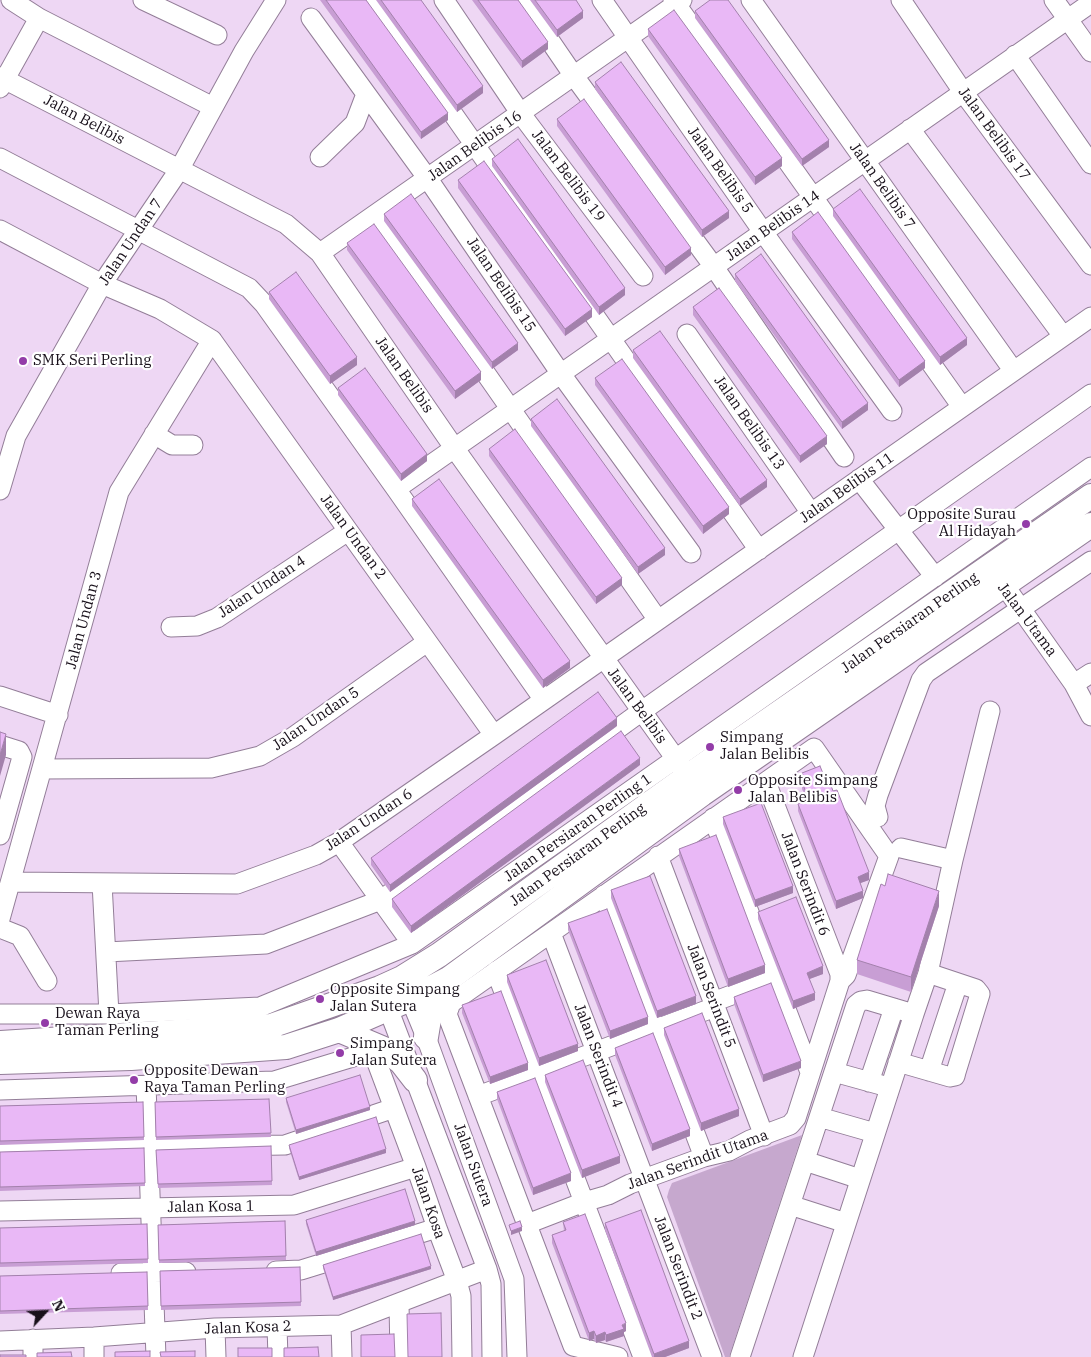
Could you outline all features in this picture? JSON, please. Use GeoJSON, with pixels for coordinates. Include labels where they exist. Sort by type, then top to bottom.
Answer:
{"type":"FeatureCollection","features":[{"type":"Feature","properties":{"kind":"main road","name":"Jalan Persiaran Perling"},"geometry":{"type":"LineString","coordinates":[[406,988],[439,955],[689,777],[1091,496]]}},
{"type":"Feature","properties":{"kind":"main road","name":"Jalan Persiaran Perling"},"geometry":{"type":"LineString","coordinates":[[0,1062],[131,1058],[286,1047],[338,1030],[384,998],[406,988],[450,978],[689,777],[1004,585],[1091,525]]}},
{"type":"Feature","properties":{"kind":"main road"},"geometry":{"type":"LineString","coordinates":[[426,1037],[429,1019],[436,1000],[450,978]]}},
{"type":"Feature","properties":{"kind":"main road","name":"Jalan Persiaran Perling"},"geometry":{"type":"LineString","coordinates":[[0,1043],[271,1026],[384,998]]}},
{"type":"Feature","properties":{"kind":"main road"},"geometry":{"type":"LineString","coordinates":[[338,1030],[384,1049],[401,1062],[415,1080]]}},
{"type":"Feature","properties":{"kind":"street"},"geometry":{"type":"LineString","coordinates":[[11,0],[39,18],[213,107]]}},
{"type":"Feature","properties":{"kind":"street","name":"Jalan Undan 7"},"geometry":{"type":"LineString","coordinates":[[0,490],[16,436],[102,284],[179,170],[244,51],[276,0]]}},
{"type":"Feature","properties":{"kind":"street"},"geometry":{"type":"LineString","coordinates":[[373,0],[759,550]]}},
{"type":"Feature","properties":{"kind":"street","name":"Jalan Belibis 19"},"geometry":{"type":"LineString","coordinates":[[444,0],[521,114],[643,276]]}},
{"type":"Feature","properties":{"kind":"street"},"geometry":{"type":"LineString","coordinates":[[522,0],[574,76],[714,267],[844,458]]}},
{"type":"Feature","properties":{"kind":"street","name":"Jalan Belibis 5"},"geometry":{"type":"LineString","coordinates":[[602,0],[763,232],[892,411]]}},
{"type":"Feature","properties":{"kind":"street","name":"Jalan Belibis 7"},"geometry":{"type":"LineString","coordinates":[[752,0],[1013,370]]}},
{"type":"Feature","properties":{"kind":"street","name":"Jalan Belibis 17"},"geometry":{"type":"LineString","coordinates":[[901,0],[963,92],[1091,265]]}},
{"type":"Feature","properties":{"kind":"street"},"geometry":{"type":"LineString","coordinates":[[1054,0],[1091,52]]}},
{"type":"Feature","properties":{"kind":"street"},"geometry":{"type":"LineString","coordinates":[[146,1],[217,35]]}},
{"type":"Feature","properties":{"kind":"street"},"geometry":{"type":"LineString","coordinates":[[677,1],[962,407]]}},
{"type":"Feature","properties":{"kind":"street","name":"Jalan Belibis 16"},"geometry":{"type":"LineString","coordinates":[[320,253],[629,38],[677,1]]}},
{"type":"Feature","properties":{"kind":"street","name":"Jalan Belibis 14"},"geometry":{"type":"LineString","coordinates":[[396,490],[1091,2]]}},
{"type":"Feature","properties":{"kind":"street"},"geometry":{"type":"LineString","coordinates":[[2,81],[39,18]]}},
{"type":"Feature","properties":{"kind":"street","name":"Jalan Belibis 15"},"geometry":{"type":"LineString","coordinates":[[311,18],[428,179],[561,374],[691,553]]}},
{"type":"Feature","properties":{"kind":"street"},"geometry":{"type":"LineString","coordinates":[[1015,55],[1091,164]]}},
{"type":"Feature","properties":{"kind":"street","name":"Jalan Belibis"},"geometry":{"type":"LineString","coordinates":[[2,81],[286,224],[320,253],[455,449],[689,777]]}},
{"type":"Feature","properties":{"kind":"street"},"geometry":{"type":"LineString","coordinates":[[320,158],[355,123],[366,94]]}},
{"type":"Feature","properties":{"kind":"street"},"geometry":{"type":"LineString","coordinates":[[910,130],[1063,336]]}},
{"type":"Feature","properties":{"kind":"street"},"geometry":{"type":"LineString","coordinates":[[0,158],[249,288],[264,304],[544,700]]}},
{"type":"Feature","properties":{"kind":"street"},"geometry":{"type":"LineString","coordinates":[[375,215],[658,620]]}},
{"type":"Feature","properties":{"kind":"street"},"geometry":{"type":"LineString","coordinates":[[0,230],[102,284],[160,309],[212,340]]}},
{"type":"Feature","properties":{"kind":"street","name":"Jalan Belibis 11"},"geometry":{"type":"LineString","coordinates":[[603,659],[1091,317]]}},
{"type":"Feature","properties":{"kind":"street","name":"Jalan Belibis 13"},"geometry":{"type":"LineString","coordinates":[[687,334],[811,513]]}},
{"type":"Feature","properties":{"kind":"street","name":"Jalan Undan 3"},"geometry":{"type":"LineString","coordinates":[[0,919],[119,492],[212,340]]}},
{"type":"Feature","properties":{"kind":"street","name":"Jalan Undan 2"},"geometry":{"type":"LineString","coordinates":[[212,340],[494,735]]}},
{"type":"Feature","properties":{"kind":"street"},"geometry":{"type":"LineString","coordinates":[[106,952],[266,944],[381,900],[642,711],[1091,394]]}},
{"type":"Feature","properties":{"kind":"street"},"geometry":{"type":"LineString","coordinates":[[154,434],[172,445],[193,445]]}},
{"type":"Feature","properties":{"kind":"street","name":"Jalan Persiaran Perling 1"},"geometry":{"type":"LineString","coordinates":[[0,1014],[109,1014],[260,1007],[412,944],[689,777],[935,577],[1091,467]]}},
{"type":"Feature","properties":{"kind":"street"},"geometry":{"type":"LineString","coordinates":[[859,479],[897,531],[935,577]]}},
{"type":"Feature","properties":{"kind":"street","name":"Jalan Undan 4"},"geometry":{"type":"LineString","coordinates":[[171,627],[197,626],[217,618],[348,531]]}},
{"type":"Feature","properties":{"kind":"street"},"geometry":{"type":"LineString","coordinates":[[878,817],[875,806],[878,795],[921,680],[926,673],[1091,561]]}},
{"type":"Feature","properties":{"kind":"street","name":"Jalan Utama"},"geometry":{"type":"LineString","coordinates":[[969,582],[986,578],[995,579],[1004,585],[1074,684],[1091,716]]}},
{"type":"Feature","properties":{"kind":"street","name":"Jalan Undan 5"},"geometry":{"type":"LineString","coordinates":[[42,769],[210,768],[260,756],[293,737],[427,642]]}},
{"type":"Feature","properties":{"kind":"street","name":"Jalan Undan 6"},"geometry":{"type":"LineString","coordinates":[[10,882],[237,884],[316,855],[339,842],[603,659]]}},
{"type":"Feature","properties":{"kind":"street"},"geometry":{"type":"LineString","coordinates":[[1074,684],[1091,673]]}},
{"type":"Feature","properties":{"kind":"street"},"geometry":{"type":"LineString","coordinates":[[0,696],[58,715]]}},
{"type":"Feature","properties":{"kind":"street"},"geometry":{"type":"LineString","coordinates":[[803,1357],[928,973],[953,860],[990,711]]}},
{"type":"Feature","properties":{"kind":"street"},"geometry":{"type":"LineString","coordinates":[[0,745],[19,751],[22,758],[0,835]]}},
{"type":"Feature","properties":{"kind":"street","name":"Jalan Serindit Utama"},"geometry":{"type":"LineString","coordinates":[[527,1224],[608,1195],[630,1184],[704,1157],[729,1151],[750,1140],[790,1124],[796,1118],[840,984],[846,975],[889,856],[814,748],[766,782]]}},
{"type":"Feature","properties":{"kind":"street"},"geometry":{"type":"LineString","coordinates":[[618,1357],[573,1346],[447,1014],[451,1003],[766,782]]}},
{"type":"Feature","properties":{"kind":"street","name":"Jalan Serindit 6"},"geometry":{"type":"LineString","coordinates":[[766,782],[801,900],[840,974],[840,984]]}},
{"type":"Feature","properties":{"kind":"street"},"geometry":{"type":"LineString","coordinates":[[713,818],[760,916],[774,979],[810,1072]]}},
{"type":"Feature","properties":{"kind":"street"},"geometry":{"type":"LineString","coordinates":[[339,842],[412,944]]}},
{"type":"Feature","properties":{"kind":"street"},"geometry":{"type":"LineString","coordinates":[[901,848],[953,860]]}},
{"type":"Feature","properties":{"kind":"street","name":"Jalan Serindit 5"},"geometry":{"type":"LineString","coordinates":[[658,856],[764,1136]]}},
{"type":"Feature","properties":{"kind":"street"},"geometry":{"type":"LineString","coordinates":[[102,883],[109,1014]]}},
{"type":"Feature","properties":{"kind":"street"},"geometry":{"type":"LineString","coordinates":[[604,895],[704,1157]]}},
{"type":"Feature","properties":{"kind":"street"},"geometry":{"type":"LineString","coordinates":[[0,928],[20,936],[47,981]]}},
{"type":"Feature","properties":{"kind":"street","name":"Jalan Serindit 4"},"geometry":{"type":"LineString","coordinates":[[551,933],[644,1179]]}},
{"type":"Feature","properties":{"kind":"street"},"geometry":{"type":"LineString","coordinates":[[496,971],[643,1357]]}},
{"type":"Feature","properties":{"kind":"street"},"geometry":{"type":"LineString","coordinates":[[898,1062],[950,1077],[955,1076],[980,994],[976,989],[928,973]]}},
{"type":"Feature","properties":{"kind":"street"},"geometry":{"type":"LineString","coordinates":[[478,1096],[655,1029],[774,979]]}},
{"type":"Feature","properties":{"kind":"street"},"geometry":{"type":"LineString","coordinates":[[929,1071],[958,983]]}},
{"type":"Feature","properties":{"kind":"street","name":"Jalan Sutera"},"geometry":{"type":"LineString","coordinates":[[406,988],[426,1037],[514,1279],[517,1357]]}},
{"type":"Feature","properties":{"kind":"street","name":"Jalan Sutera"},"geometry":{"type":"LineString","coordinates":[[384,998],[487,1269],[490,1284],[492,1357]]}},
{"type":"Feature","properties":{"kind":"street"},"geometry":{"type":"LineString","coordinates":[[740,1357],[856,1005],[868,1000],[914,1014]]}},
{"type":"Feature","properties":{"kind":"street"},"geometry":{"type":"LineString","coordinates":[[869,1082],[894,1008]]}},
{"type":"Feature","properties":{"kind":"street","name":"Jalan Kosa"},"geometry":{"type":"LineString","coordinates":[[146,1085],[274,1081],[371,1053],[376,1060],[416,1167],[436,1228],[457,1280],[461,1296],[462,1357]]}},
{"type":"Feature","properties":{"kind":"street"},"geometry":{"type":"LineString","coordinates":[[834,1072],[890,1088]]}},
{"type":"Feature","properties":{"kind":"street"},"geometry":{"type":"LineString","coordinates":[[0,1090],[146,1085],[156,1357]]}},
{"type":"Feature","properties":{"kind":"street"},"geometry":{"type":"LineString","coordinates":[[0,1150],[285,1145],[394,1108]]}},
{"type":"Feature","properties":{"kind":"street"},"geometry":{"type":"LineString","coordinates":[[819,1117],[875,1133]]}},
{"type":"Feature","properties":{"kind":"street"},"geometry":{"type":"LineString","coordinates":[[805,1161],[860,1179]]}},
{"type":"Feature","properties":{"kind":"street","name":"Jalan Kosa 1"},"geometry":{"type":"LineString","coordinates":[[0,1211],[294,1205],[416,1167]]}},
{"type":"Feature","properties":{"kind":"street","name":"Jalan Serindit 2"},"geometry":{"type":"LineString","coordinates":[[644,1179],[712,1357]]}},
{"type":"Feature","properties":{"kind":"street"},"geometry":{"type":"LineString","coordinates":[[790,1205],[846,1223]]}},
{"type":"Feature","properties":{"kind":"street"},"geometry":{"type":"LineString","coordinates":[[494,1224],[527,1224]]}},
{"type":"Feature","properties":{"kind":"street"},"geometry":{"type":"LineString","coordinates":[[503,1246],[527,1224]]}},
{"type":"Feature","properties":{"kind":"street"},"geometry":{"type":"LineString","coordinates":[[261,1271],[301,1270],[436,1228]]}},
{"type":"Feature","properties":{"kind":"street","name":"Jalan Kosa 2"},"geometry":{"type":"LineString","coordinates":[[0,1341],[33,1348],[94,1337],[215,1328],[341,1325],[487,1269]]}},
{"type":"Feature","properties":{"kind":"street"},"geometry":{"type":"LineString","coordinates":[[104,1273],[202,1271]]}},
{"type":"Feature","properties":{"kind":"street"},"geometry":{"type":"LineString","coordinates":[[399,1303],[400,1357]]}},
{"type":"Feature","properties":{"kind":"street"},"geometry":{"type":"LineString","coordinates":[[341,1325],[342,1357]]}},
{"type":"Feature","properties":{"kind":"street"},"geometry":{"type":"LineString","coordinates":[[277,1327],[278,1357]]}},
{"type":"Feature","properties":{"kind":"street"},"geometry":{"type":"LineString","coordinates":[[215,1328],[216,1357]]}},
{"type":"Feature","properties":{"kind":"street"},"geometry":{"type":"LineString","coordinates":[[94,1337],[94,1357]]}},
{"type":"Feature","properties":{"kind":"shaded area"},"geometry":{"type":"Polygon","coordinates":[[[802,1135],[729,1357],[725,1357],[667,1197],[669,1190],[672,1183],[802,1135]]]}},
{"type":"Feature","properties":{"kind":"building"},"geometry":{"type":"Polygon","coordinates":[[[326,0],[366,0],[448,113],[421,132],[326,0]]]}},
{"type":"Feature","properties":{"kind":"building"},"geometry":{"type":"Polygon","coordinates":[[[381,0],[421,0],[483,86],[457,105],[381,0]]]}},
{"type":"Feature","properties":{"kind":"building"},"geometry":{"type":"Polygon","coordinates":[[[478,0],[518,0],[548,42],[522,61],[478,0]]]}},
{"type":"Feature","properties":{"kind":"building"},"geometry":{"type":"Polygon","coordinates":[[[535,0],[576,0],[583,11],[557,30],[535,0]]]}},
{"type":"Feature","properties":{"kind":"building"},"geometry":{"type":"Polygon","coordinates":[[[710,0],[728,0],[829,140],[802,159],[695,11],[710,0]]]}},
{"type":"Feature","properties":{"kind":"building"},"geometry":{"type":"Polygon","coordinates":[[[674,10],[782,158],[755,177],[648,29],[674,10]]]}},
{"type":"Feature","properties":{"kind":"building"},"geometry":{"type":"Polygon","coordinates":[[[621,62],[729,211],[702,230],[595,82],[621,62]]]}},
{"type":"Feature","properties":{"kind":"building"},"geometry":{"type":"Polygon","coordinates":[[[584,99],[691,248],[665,267],[557,119],[584,99]]]}},
{"type":"Feature","properties":{"kind":"building"},"geometry":{"type":"Polygon","coordinates":[[[518,139],[625,288],[599,307],[492,159],[518,139]]]}},
{"type":"Feature","properties":{"kind":"building"},"geometry":{"type":"Polygon","coordinates":[[[484,161],[592,309],[565,329],[458,180],[484,161]]]}},
{"type":"Feature","properties":{"kind":"building"},"geometry":{"type":"Polygon","coordinates":[[[860,189],[967,338],[940,357],[833,209],[860,189]]]}},
{"type":"Feature","properties":{"kind":"building"},"geometry":{"type":"Polygon","coordinates":[[[411,194],[518,343],[492,362],[384,214],[411,194]]]}},
{"type":"Feature","properties":{"kind":"building"},"geometry":{"type":"Polygon","coordinates":[[[818,212],[925,361],[899,380],[792,232],[818,212]]]}},
{"type":"Feature","properties":{"kind":"building"},"geometry":{"type":"Polygon","coordinates":[[[374,224],[481,372],[455,391],[347,243],[374,224]]]}},
{"type":"Feature","properties":{"kind":"building"},"geometry":{"type":"Polygon","coordinates":[[[761,254],[868,403],[842,422],[735,274],[761,254]]]}},
{"type":"Feature","properties":{"kind":"building"},"geometry":{"type":"Polygon","coordinates":[[[296,272],[357,357],[330,376],[269,292],[296,272]]]}},
{"type":"Feature","properties":{"kind":"building"},"geometry":{"type":"Polygon","coordinates":[[[719,288],[827,436],[800,456],[693,307],[719,288]]]}},
{"type":"Feature","properties":{"kind":"building"},"geometry":{"type":"Polygon","coordinates":[[[660,331],[767,480],[740,499],[633,350],[660,331]]]}},
{"type":"Feature","properties":{"kind":"building"},"geometry":{"type":"Polygon","coordinates":[[[622,359],[729,507],[703,526],[595,378],[622,359]]]}},
{"type":"Feature","properties":{"kind":"building"},"geometry":{"type":"Polygon","coordinates":[[[365,368],[427,454],[401,474],[338,388],[365,368]]]}},
{"type":"Feature","properties":{"kind":"building"},"geometry":{"type":"Polygon","coordinates":[[[557,399],[665,548],[638,567],[531,419],[557,399]]]}},
{"type":"Feature","properties":{"kind":"building"},"geometry":{"type":"Polygon","coordinates":[[[515,429],[622,578],[596,597],[489,449],[515,429]]]}},
{"type":"Feature","properties":{"kind":"building"},"geometry":{"type":"Polygon","coordinates":[[[439,479],[570,661],[543,680],[412,499],[439,479]]]}},
{"type":"Feature","properties":{"kind":"building"},"geometry":{"type":"Polygon","coordinates":[[[598,692],[617,718],[390,885],[371,858],[598,692]]]}},
{"type":"Feature","properties":{"kind":"building"},"geometry":{"type":"Polygon","coordinates":[[[621,731],[640,758],[411,926],[392,899],[621,731]]]}},
{"type":"Feature","properties":{"kind":"building"},"geometry":{"type":"Polygon","coordinates":[[[0,732],[6,734],[0,755],[0,732]]]}},
{"type":"Feature","properties":{"kind":"building"},"geometry":{"type":"Polygon","coordinates":[[[820,766],[826,781],[829,780],[833,791],[837,790],[869,872],[858,877],[863,891],[836,901],[798,804],[809,800],[802,782],[806,781],[802,773],[820,766]]]}},
{"type":"Feature","properties":{"kind":"building"},"geometry":{"type":"Polygon","coordinates":[[[761,803],[793,886],[755,900],[723,817],[761,803]]]}},
{"type":"Feature","properties":{"kind":"building"},"geometry":{"type":"Polygon","coordinates":[[[716,835],[765,965],[728,979],[679,849],[716,835]]]}},
{"type":"Feature","properties":{"kind":"building"},"geometry":{"type":"Polygon","coordinates":[[[888,874],[939,891],[911,977],[857,960],[881,884],[885,886],[888,874]]]}},
{"type":"Feature","properties":{"kind":"building"},"geometry":{"type":"Polygon","coordinates":[[[650,876],[696,996],[657,1011],[611,890],[650,876]]]}},
{"type":"Feature","properties":{"kind":"building"},"geometry":{"type":"Polygon","coordinates":[[[796,897],[823,966],[807,973],[815,993],[793,1001],[758,912],[796,897]]]}},
{"type":"Feature","properties":{"kind":"building"},"geometry":{"type":"Polygon","coordinates":[[[607,909],[648,1017],[610,1031],[568,923],[607,909]]]}},
{"type":"Feature","properties":{"kind":"building"},"geometry":{"type":"Polygon","coordinates":[[[546,960],[578,1044],[539,1058],[507,975],[546,960]]]}},
{"type":"Feature","properties":{"kind":"building"},"geometry":{"type":"Polygon","coordinates":[[[771,983],[801,1061],[763,1075],[734,997],[771,983]]]}},
{"type":"Feature","properties":{"kind":"building"},"geometry":{"type":"Polygon","coordinates":[[[501,991],[528,1063],[490,1077],[462,1005],[501,991]]]}},
{"type":"Feature","properties":{"kind":"building"},"geometry":{"type":"Polygon","coordinates":[[[702,1013],[739,1109],[701,1123],[664,1028],[702,1013]]]}},
{"type":"Feature","properties":{"kind":"building"},"geometry":{"type":"Polygon","coordinates":[[[653,1033],[690,1129],[652,1144],[615,1048],[653,1033]]]}},
{"type":"Feature","properties":{"kind":"building"},"geometry":{"type":"Polygon","coordinates":[[[583,1060],[620,1156],[582,1170],[545,1075],[583,1060]]]}},
{"type":"Feature","properties":{"kind":"building"},"geometry":{"type":"Polygon","coordinates":[[[360,1075],[370,1107],[296,1130],[286,1098],[360,1075]]]}},
{"type":"Feature","properties":{"kind":"building"},"geometry":{"type":"Polygon","coordinates":[[[535,1078],[571,1173],[533,1188],[497,1092],[535,1078]]]}},
{"type":"Feature","properties":{"kind":"building"},"geometry":{"type":"Polygon","coordinates":[[[269,1099],[271,1133],[156,1137],[155,1102],[269,1099]]]}},
{"type":"Feature","properties":{"kind":"building"},"geometry":{"type":"Polygon","coordinates":[[[143,1102],[144,1137],[0,1141],[0,1106],[143,1102]]]}},
{"type":"Feature","properties":{"kind":"building"},"geometry":{"type":"Polygon","coordinates":[[[376,1117],[386,1149],[299,1177],[289,1145],[376,1117]]]}},
{"type":"Feature","properties":{"kind":"building"},"geometry":{"type":"Polygon","coordinates":[[[271,1146],[272,1181],[158,1184],[156,1150],[271,1146]]]}},
{"type":"Feature","properties":{"kind":"building"},"geometry":{"type":"Polygon","coordinates":[[[144,1148],[145,1183],[0,1187],[0,1152],[144,1148]]]}},
{"type":"Feature","properties":{"kind":"building"},"geometry":{"type":"Polygon","coordinates":[[[405,1189],[415,1221],[316,1252],[306,1220],[405,1189]]]}},
{"type":"Feature","properties":{"kind":"building"},"geometry":{"type":"Polygon","coordinates":[[[641,1210],[689,1341],[654,1354],[605,1223],[641,1210]]]}},
{"type":"Feature","properties":{"kind":"building"},"geometry":{"type":"Polygon","coordinates":[[[585,1214],[626,1323],[622,1325],[624,1329],[606,1335],[605,1332],[596,1336],[594,1331],[589,1333],[552,1235],[566,1230],[563,1222],[585,1214]]]}},
{"type":"Feature","properties":{"kind":"building"},"geometry":{"type":"Polygon","coordinates":[[[285,1221],[286,1256],[159,1260],[158,1225],[285,1221]]]}},
{"type":"Feature","properties":{"kind":"building"},"geometry":{"type":"Polygon","coordinates":[[[520,1221],[522,1227],[511,1231],[509,1225],[520,1221]]]}},
{"type":"Feature","properties":{"kind":"building"},"geometry":{"type":"Polygon","coordinates":[[[147,1224],[148,1259],[0,1263],[0,1228],[147,1224]]]}},
{"type":"Feature","properties":{"kind":"building"},"geometry":{"type":"Polygon","coordinates":[[[421,1234],[431,1266],[333,1297],[323,1265],[421,1234]]]}},
{"type":"Feature","properties":{"kind":"building"},"geometry":{"type":"Polygon","coordinates":[[[300,1267],[301,1302],[161,1306],[160,1271],[300,1267]]]}},
{"type":"Feature","properties":{"kind":"building"},"geometry":{"type":"Polygon","coordinates":[[[147,1272],[148,1306],[0,1311],[0,1276],[147,1272]]]}},
{"type":"Feature","properties":{"kind":"building"},"geometry":{"type":"Polygon","coordinates":[[[441,1313],[442,1357],[408,1357],[407,1314],[441,1313]]]}},
{"type":"Feature","properties":{"kind":"building"},"geometry":{"type":"Polygon","coordinates":[[[394,1334],[395,1357],[361,1357],[361,1335],[394,1334]]]}},
{"type":"Feature","properties":{"kind":"building"},"geometry":{"type":"Polygon","coordinates":[[[318,1347],[319,1357],[284,1357],[284,1348],[318,1347]]]}},
{"type":"Feature","properties":{"kind":"building"},"geometry":{"type":"Polygon","coordinates":[[[238,1348],[272,1348],[272,1357],[238,1357],[238,1348]]]}},
{"type":"Feature","properties":{"kind":"building"},"geometry":{"type":"Polygon","coordinates":[[[150,1351],[150,1357],[115,1357],[115,1352],[150,1351]]]}},
{"type":"Feature","properties":{"kind":"building"},"geometry":{"type":"Polygon","coordinates":[[[195,1351],[195,1357],[161,1357],[160,1352],[195,1351]]]}},
{"type":"Feature","properties":{"kind":"building"},"geometry":{"type":"Polygon","coordinates":[[[71,1352],[72,1357],[37,1357],[37,1353],[71,1352]]]}},
{"type":"Feature","properties":{"kind":"building"},"geometry":{"type":"Polygon","coordinates":[[[0,1355],[26,1355],[26,1357],[0,1357],[0,1355]]]}},
{"type":"Feature","properties":{"kind":"place","name":"SMK Seri Perling"},"geometry":{"type":"Point","coordinates":[23,361]}},
{"type":"Feature","properties":{"kind":"place","name":"Opposite Surau Al Hidayah"},"geometry":{"type":"Point","coordinates":[1026,524]}},
{"type":"Feature","properties":{"kind":"place","name":"Simpang Jalan Belibis"},"geometry":{"type":"Point","coordinates":[710,747]}},
{"type":"Feature","properties":{"kind":"place","name":"Opposite Simpang Jalan Belibis"},"geometry":{"type":"Point","coordinates":[738,790]}},
{"type":"Feature","properties":{"kind":"place","name":"Opposite Simpang Jalan Sutera"},"geometry":{"type":"Point","coordinates":[320,999]}},
{"type":"Feature","properties":{"kind":"place","name":"Dewan Raya Taman Perling"},"geometry":{"type":"Point","coordinates":[45,1023]}},
{"type":"Feature","properties":{"kind":"place","name":"Simpang Jalan Sutera"},"geometry":{"type":"Point","coordinates":[340,1053]}},
{"type":"Feature","properties":{"kind":"place","name":"Opposite Dewan Raya Taman Perling"},"geometry":{"type":"Point","coordinates":[134,1080]}}]}
